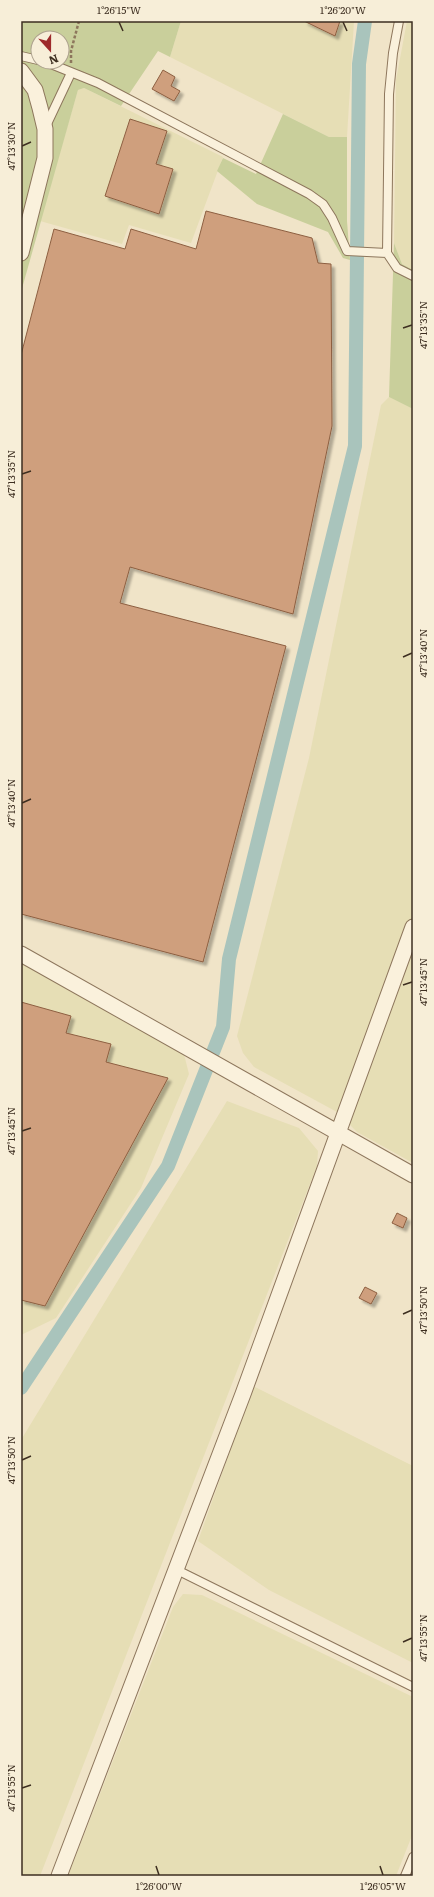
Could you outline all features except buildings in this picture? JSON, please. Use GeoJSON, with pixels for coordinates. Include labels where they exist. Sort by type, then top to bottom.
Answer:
{"type":"FeatureCollection","features":[{"type":"Feature","properties":{"kind":"street"},"geometry":{"type":"LineString","coordinates":[[21,71],[35,90],[44,129],[45,158],[21,253]]}},
{"type":"Feature","properties":{"kind":"street"},"geometry":{"type":"LineString","coordinates":[[59,1876],[177,1570],[339,1133],[413,927]]}},
{"type":"Feature","properties":{"kind":"street"},"geometry":{"type":"LineString","coordinates":[[21,954],[413,1175]]}},
{"type":"Feature","properties":{"kind":"lane"},"geometry":{"type":"LineString","coordinates":[[399,21],[393,53],[389,94],[387,253],[397,268],[413,276]]}},
{"type":"Feature","properties":{"kind":"lane"},"geometry":{"type":"LineString","coordinates":[[64,70],[98,84],[309,194],[323,204],[332,218],[347,251],[387,253]]}},
{"type":"Feature","properties":{"kind":"lane"},"geometry":{"type":"LineString","coordinates":[[44,129],[71,73]]}},
{"type":"Feature","properties":{"kind":"lane"},"geometry":{"type":"LineString","coordinates":[[177,1570],[413,1687]]}},
{"type":"Feature","properties":{"kind":"lane"},"geometry":{"type":"LineString","coordinates":[[405,1876],[413,1857]]}},
{"type":"Feature","properties":{"kind":"path"},"geometry":{"type":"LineString","coordinates":[[71,73],[71,50],[79,21]]}},
{"type":"Feature","properties":{"kind":"shaded area"},"geometry":{"type":"Polygon","coordinates":[[[181,21],[354,21],[347,137],[329,137],[170,57],[181,21]]]}},
{"type":"Feature","properties":{"kind":"shaded area"},"geometry":{"type":"Polygon","coordinates":[[[407,21],[413,21],[413,270],[402,264],[394,243],[396,80],[407,21]]]}},
{"type":"Feature","properties":{"kind":"shaded area"},"geometry":{"type":"Polygon","coordinates":[[[84,88],[223,157],[191,243],[129,225],[122,244],[40,221],[78,90],[84,88]]]}},
{"type":"Feature","properties":{"kind":"shaded area"},"geometry":{"type":"Polygon","coordinates":[[[389,397],[413,409],[413,1163],[357,1132],[337,1112],[254,1067],[243,1053],[237,1036],[309,758],[381,405],[389,397]]]}},
{"type":"Feature","properties":{"kind":"shaded area"},"geometry":{"type":"Polygon","coordinates":[[[21,961],[184,1054],[189,1074],[141,1188],[56,1318],[21,1335],[21,961]]]}},
{"type":"Feature","properties":{"kind":"shaded area"},"geometry":{"type":"Polygon","coordinates":[[[227,1101],[299,1128],[318,1151],[317,1166],[40,1876],[21,1876],[21,1440],[227,1101]]]}},
{"type":"Feature","properties":{"kind":"shaded area"},"geometry":{"type":"Polygon","coordinates":[[[253,1386],[413,1466],[413,1663],[269,1590],[198,1541],[253,1386]]]}},
{"type":"Feature","properties":{"kind":"shaded area"},"geometry":{"type":"Polygon","coordinates":[[[183,1594],[202,1595],[413,1697],[413,1833],[396,1876],[68,1876],[173,1607],[183,1594]]]}},
{"type":"Feature","properties":{"kind":"green space"},"geometry":{"type":"Polygon","coordinates":[[[21,21],[181,21],[170,57],[158,51],[121,106],[84,88],[78,90],[21,292],[21,21]]]}},
{"type":"Feature","properties":{"kind":"green space"},"geometry":{"type":"Polygon","coordinates":[[[283,114],[329,137],[347,137],[347,221],[350,260],[343,258],[328,232],[257,204],[217,171],[223,158],[256,174],[283,114]]]}},
{"type":"Feature","properties":{"kind":"green space"},"geometry":{"type":"Polygon","coordinates":[[[394,243],[402,264],[413,270],[413,409],[389,397],[394,243]]]}},
{"type":"Feature","properties":{"kind":"waterway"},"geometry":{"type":"LineString","coordinates":[[21,1388],[168,1166],[223,1027],[229,959],[355,446],[359,64],[365,21]]}}]}
